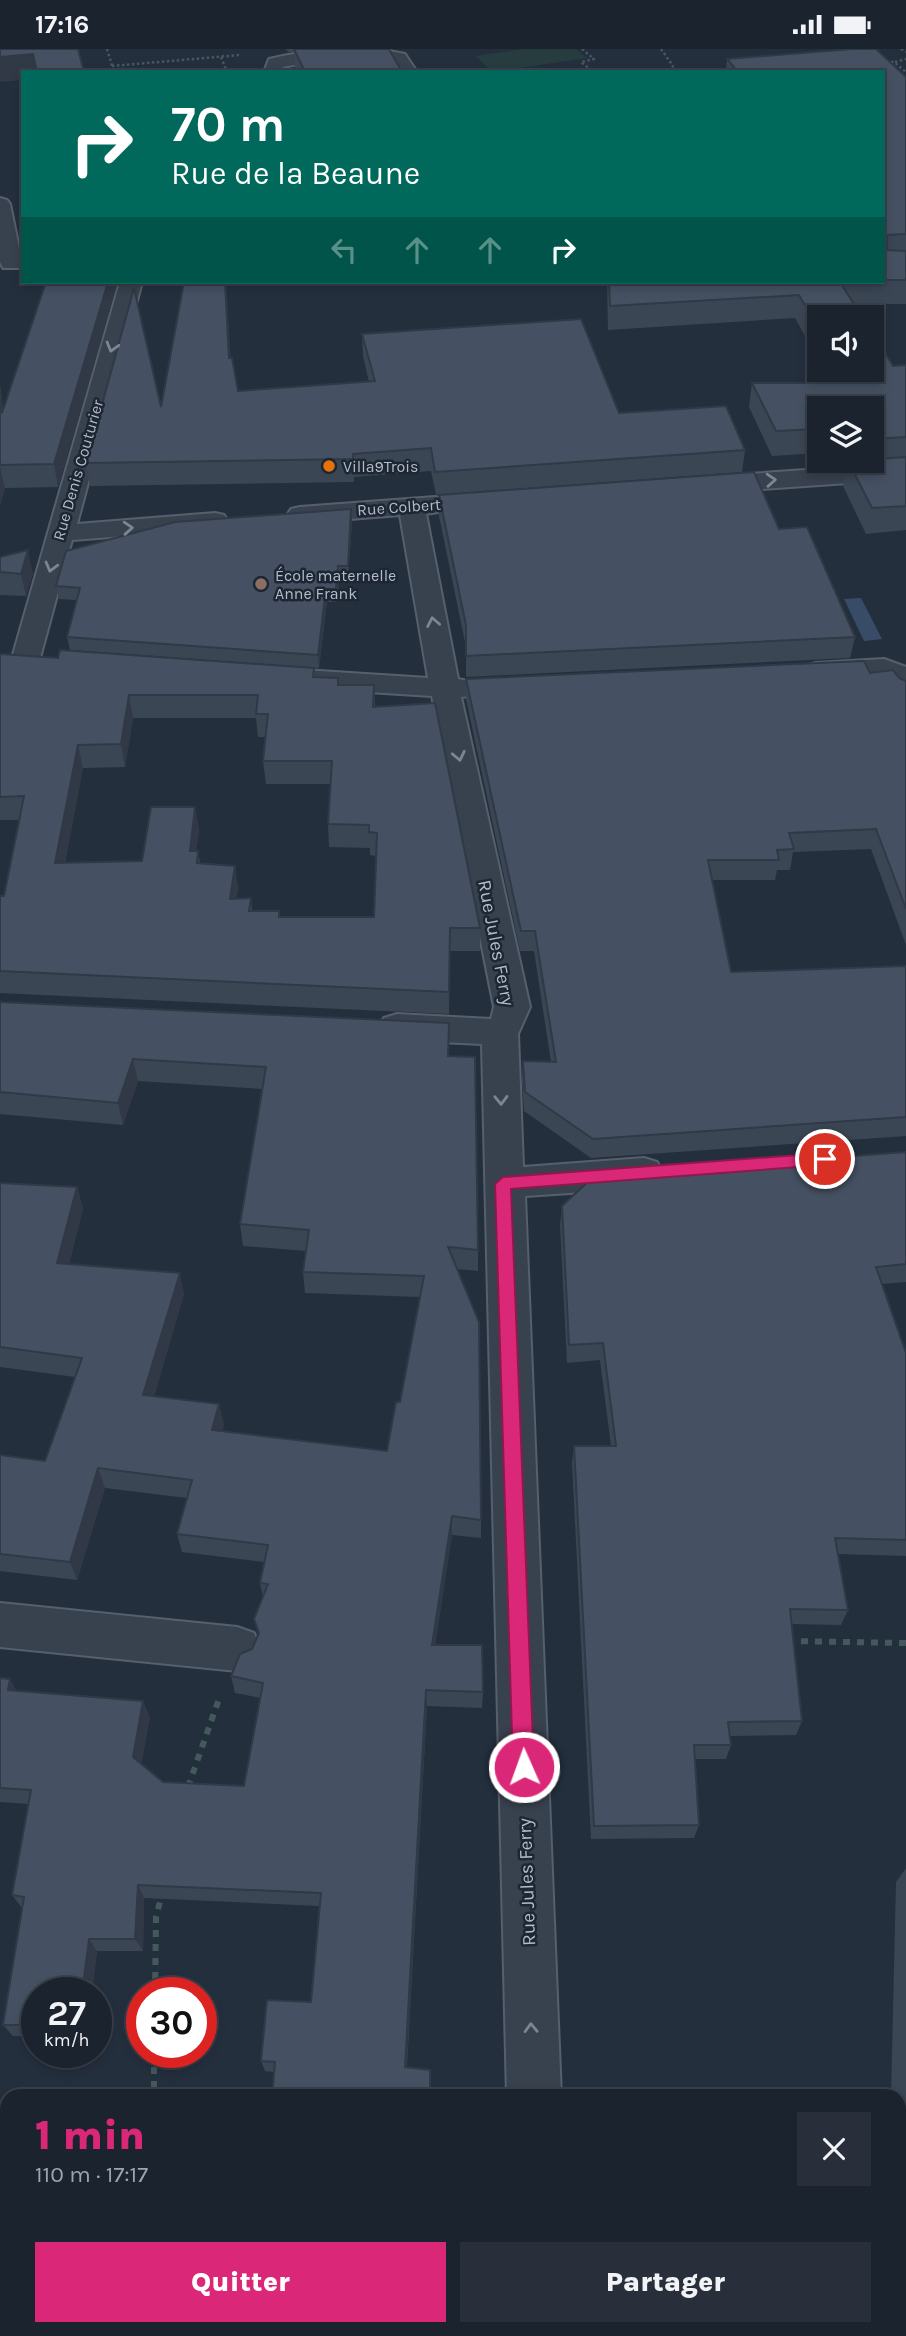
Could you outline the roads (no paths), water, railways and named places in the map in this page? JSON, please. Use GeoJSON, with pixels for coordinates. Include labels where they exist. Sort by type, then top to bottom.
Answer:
{"type":"FeatureCollection","features":[{"type":"Feature","properties":{"kind":"street"},"geometry":{"type":"LineString","coordinates":[[273,70],[275,63],[292,58],[364,52],[393,55],[401,59],[407,70]]}},
{"type":"Feature","properties":{"kind":"street"},"geometry":{"type":"LineString","coordinates":[[0,204],[11,263]]}},
{"type":"Feature","properties":{"kind":"street","name":"Rue Denis Couturier"},"geometry":{"type":"LineString","coordinates":[[26,658],[130,284]]}},
{"type":"Feature","properties":{"kind":"street"},"geometry":{"type":"LineString","coordinates":[[684,487],[906,471]]}},
{"type":"Feature","properties":{"kind":"street","name":"Rue Colbert"},"geometry":{"type":"LineString","coordinates":[[276,517],[461,503]]}},
{"type":"Feature","properties":{"kind":"street","name":"Rue Jules Ferry"},"geometry":{"type":"LineString","coordinates":[[411,506],[445,689],[512,1007],[508,1021],[500,1032],[503,1184],[521,1637],[534,2089]]}},
{"type":"Feature","properties":{"kind":"street"},"geometry":{"type":"LineString","coordinates":[[60,533],[236,520]]}},
{"type":"Feature","properties":{"kind":"street"},"geometry":{"type":"LineString","coordinates":[[788,673],[884,669],[897,674],[906,691]]}},
{"type":"Feature","properties":{"kind":"street"},"geometry":{"type":"LineString","coordinates":[[265,677],[445,689],[501,688]]}},
{"type":"Feature","properties":{"kind":"street"},"geometry":{"type":"LineString","coordinates":[[361,1025],[500,1032]]}},
{"type":"Feature","properties":{"kind":"street"},"geometry":{"type":"LineString","coordinates":[[503,1184],[684,1170]]}},
{"type":"Feature","properties":{"kind":"street"},"geometry":{"type":"LineString","coordinates":[[0,1625],[237,1649]]}},
{"type":"Feature","properties":{"kind":"water"},"geometry":{"type":"Polygon","coordinates":[[[861,598],[882,639],[864,641],[844,599],[861,598]]]}},
{"type":"Feature","properties":{"kind":"place","name":"Villa9Trois"},"geometry":{"type":"Point","coordinates":[329,466]}},
{"type":"Feature","properties":{"kind":"place","name":"École maternelle Anne Frank"},"geometry":{"type":"Point","coordinates":[261,584]}}]}
